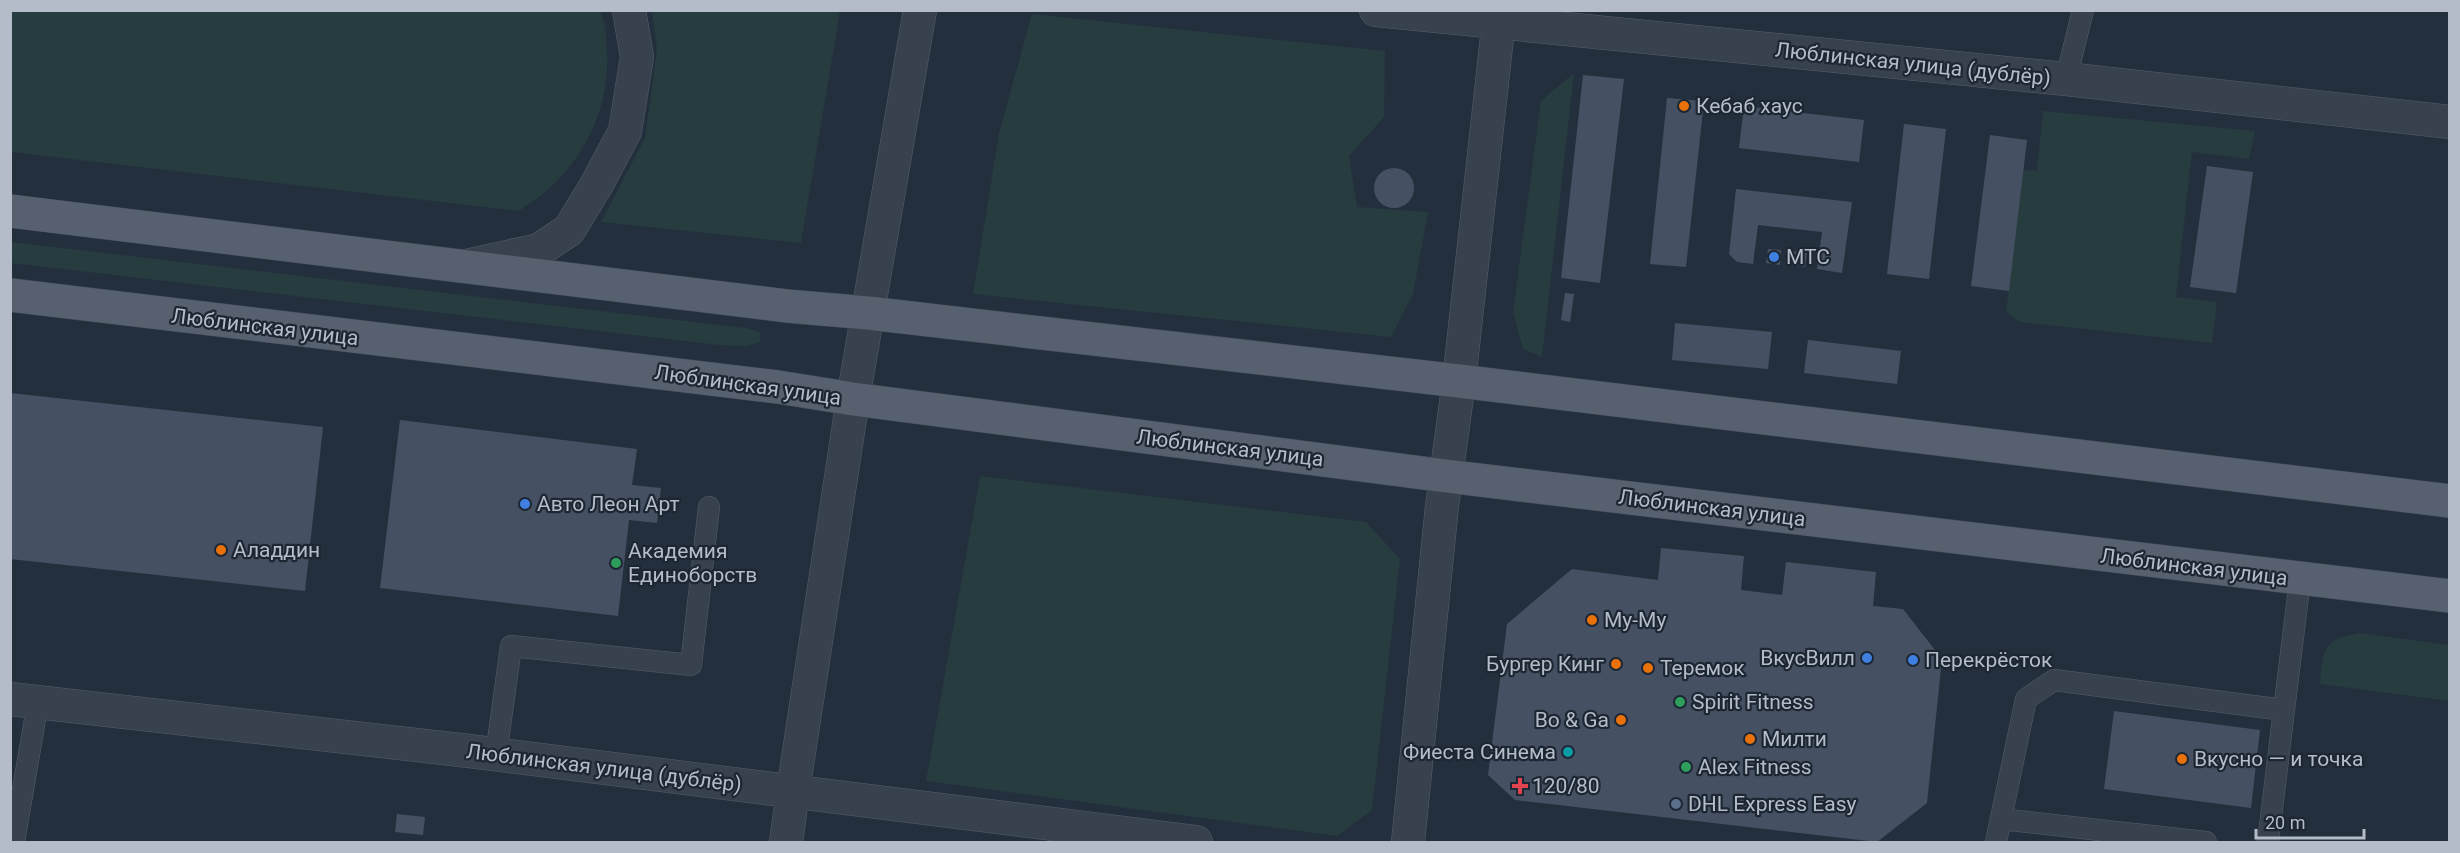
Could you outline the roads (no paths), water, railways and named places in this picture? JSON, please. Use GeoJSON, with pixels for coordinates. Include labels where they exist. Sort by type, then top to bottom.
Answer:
{"type":"FeatureCollection","features":[{"type":"Feature","properties":{"kind":"main road"},"geometry":{"type":"LineString","coordinates":[[10,211],[787,306],[868,313],[1459,381],[2450,501]]}},
{"type":"Feature","properties":{"kind":"main road","name":"Люблинская улица"},"geometry":{"type":"LineString","coordinates":[[10,296],[778,387],[853,399],[1446,476],[2300,580],[2450,596]]}},
{"type":"Feature","properties":{"kind":"street"},"geometry":{"type":"LineString","coordinates":[[466,266],[539,250],[569,230],[625,131],[637,57],[629,10]]}},
{"type":"Feature","properties":{"kind":"street"},"geometry":{"type":"LineString","coordinates":[[786,843],[853,399],[921,10]]}},
{"type":"Feature","properties":{"kind":"street","name":"Люблинская улица (дублёр)"},"geometry":{"type":"LineString","coordinates":[[1376,10],[1500,17],[2450,122]]}},
{"type":"Feature","properties":{"kind":"street"},"geometry":{"type":"LineString","coordinates":[[1408,843],[1446,476],[1459,381],[1500,17]]}},
{"type":"Feature","properties":{"kind":"street","name":"Люблинская улица (дублёр)"},"geometry":{"type":"LineString","coordinates":[[24,700],[793,791],[1050,833],[1197,843]]}},
{"type":"Feature","properties":{"kind":"lane"},"geometry":{"type":"LineString","coordinates":[[2066,80],[2083,10]]}},
{"type":"Feature","properties":{"kind":"lane"},"geometry":{"type":"LineString","coordinates":[[496,755],[511,646],[691,665],[709,507]]}},
{"type":"Feature","properties":{"kind":"lane"},"geometry":{"type":"LineString","coordinates":[[2268,843],[2300,580]]}},
{"type":"Feature","properties":{"kind":"lane"},"geometry":{"type":"LineString","coordinates":[[1996,843],[2026,699],[2054,680],[2284,711]]}},
{"type":"Feature","properties":{"kind":"lane"},"geometry":{"type":"LineString","coordinates":[[14,843],[24,700]]}},
{"type":"Feature","properties":{"kind":"lane"},"geometry":{"type":"LineString","coordinates":[[2001,819],[2206,843]]}},
{"type":"Feature","properties":{"kind":"place","name":"Кебаб хаус"},"geometry":{"type":"Point","coordinates":[1684,106]}},
{"type":"Feature","properties":{"kind":"place","name":"МТС"},"geometry":{"type":"Point","coordinates":[1774,257]}},
{"type":"Feature","properties":{"kind":"place","name":"Авто Леон Арт"},"geometry":{"type":"Point","coordinates":[525,504]}},
{"type":"Feature","properties":{"kind":"place","name":"Аладдин"},"geometry":{"type":"Point","coordinates":[221,550]}},
{"type":"Feature","properties":{"kind":"place","name":"Академия Единоборств"},"geometry":{"type":"Point","coordinates":[616,563]}},
{"type":"Feature","properties":{"kind":"place","name":"Му-Му"},"geometry":{"type":"Point","coordinates":[1592,620]}},
{"type":"Feature","properties":{"kind":"place","name":"ВкусВилл"},"geometry":{"type":"Point","coordinates":[1867,658]}},
{"type":"Feature","properties":{"kind":"place","name":"Перекрёсток"},"geometry":{"type":"Point","coordinates":[1913,660]}},
{"type":"Feature","properties":{"kind":"place","name":"Бургер Кинг"},"geometry":{"type":"Point","coordinates":[1616,664]}},
{"type":"Feature","properties":{"kind":"place","name":"Теремок"},"geometry":{"type":"Point","coordinates":[1648,668]}},
{"type":"Feature","properties":{"kind":"place","name":"Spirit Fitness"},"geometry":{"type":"Point","coordinates":[1680,702]}},
{"type":"Feature","properties":{"kind":"place","name":"Bo & Ga"},"geometry":{"type":"Point","coordinates":[1621,720]}},
{"type":"Feature","properties":{"kind":"place","name":"Милти"},"geometry":{"type":"Point","coordinates":[1750,739]}},
{"type":"Feature","properties":{"kind":"place","name":"Фиеста Синема"},"geometry":{"type":"Point","coordinates":[1568,752]}},
{"type":"Feature","properties":{"kind":"place","name":"Вкусно — и точка"},"geometry":{"type":"Point","coordinates":[2182,759]}},
{"type":"Feature","properties":{"kind":"place","name":"Alex Fitness"},"geometry":{"type":"Point","coordinates":[1686,767]}},
{"type":"Feature","properties":{"kind":"place","name":"120/80"},"geometry":{"type":"Point","coordinates":[1520,786]}},
{"type":"Feature","properties":{"kind":"place","name":"DHL Express Easy"},"geometry":{"type":"Point","coordinates":[1676,804]}}]}
